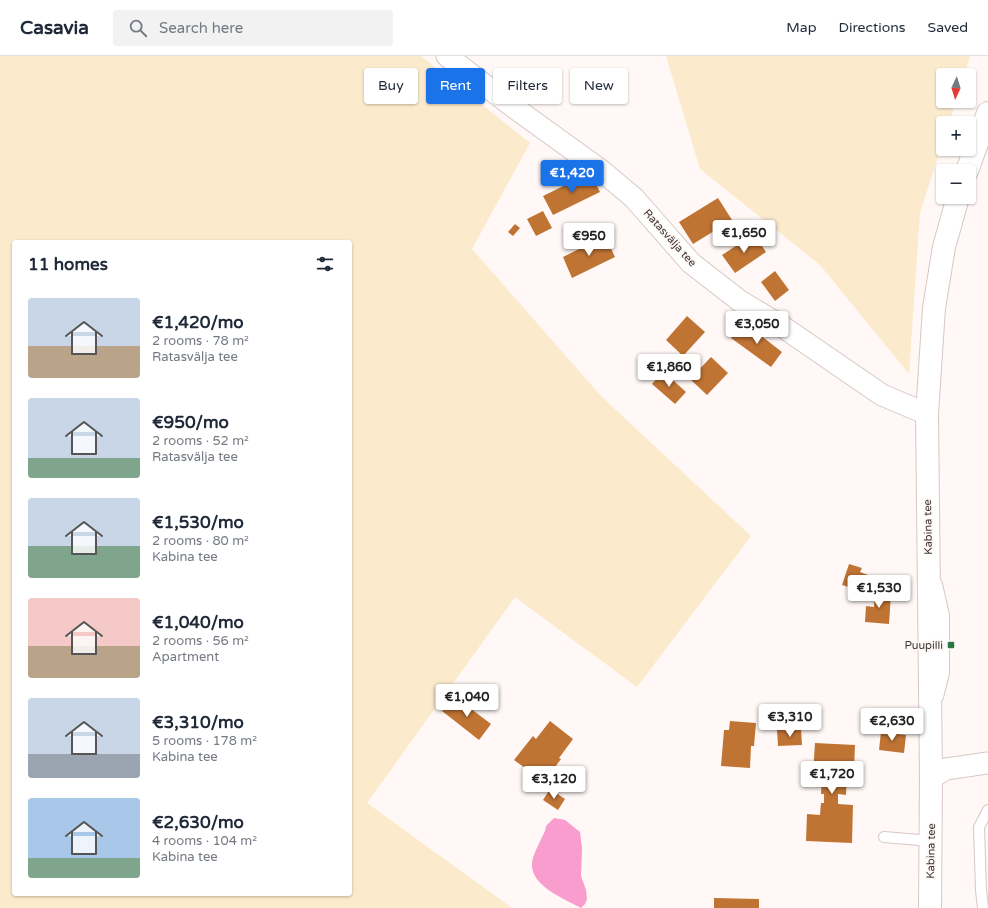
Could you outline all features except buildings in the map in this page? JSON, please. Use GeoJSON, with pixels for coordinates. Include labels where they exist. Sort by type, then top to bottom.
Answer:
{"type":"FeatureCollection","features":[{"type":"Feature","properties":{"kind":"street","name":"Ratasvälja tee"},"geometry":{"type":"LineString","coordinates":[[448,56],[512,106],[602,171],[634,198],[691,263],[740,301],[780,325],[882,394],[927,414]]}},
{"type":"Feature","properties":{"kind":"street"},"geometry":{"type":"LineString","coordinates":[[970,164],[988,113]]}},
{"type":"Feature","properties":{"kind":"street","name":"Kabina tee"},"geometry":{"type":"LineString","coordinates":[[930,908],[931,726],[927,414],[934,308],[944,247],[956,204]]}},
{"type":"Feature","properties":{"kind":"street"},"geometry":{"type":"LineString","coordinates":[[931,778],[946,769],[988,763]]}},
{"type":"Feature","properties":{"kind":"lane"},"geometry":{"type":"LineString","coordinates":[[983,908],[984,890],[979,827],[988,810]]}},
{"type":"Feature","properties":{"kind":"lane"},"geometry":{"type":"LineString","coordinates":[[884,837],[931,841]]}},
{"type":"Feature","properties":{"kind":"shaded area"},"geometry":{"type":"Polygon","coordinates":[[[0,56],[421,56],[436,68],[426,68],[426,104],[481,104],[530,143],[472,249],[601,396],[751,536],[637,687],[515,597],[367,803],[512,908],[0,908],[0,56]]]}},
{"type":"Feature","properties":{"kind":"shaded area"},"geometry":{"type":"Polygon","coordinates":[[[666,56],[970,57],[966,68],[936,68],[936,108],[954,108],[951,116],[936,116],[936,156],[938,156],[920,213],[909,374],[820,265],[700,169],[666,56]]]}},
{"type":"Feature","properties":{"kind":"shaded area"},"geometry":{"type":"Polygon","coordinates":[[[554,818],[565,820],[580,832],[582,848],[581,876],[586,890],[587,899],[581,908],[558,896],[542,885],[533,871],[532,863],[535,851],[546,826],[554,818]]]}},
{"type":"Feature","properties":{"kind":"place","name":"Puupilli"},"geometry":{"type":"Point","coordinates":[951,645]}}]}
